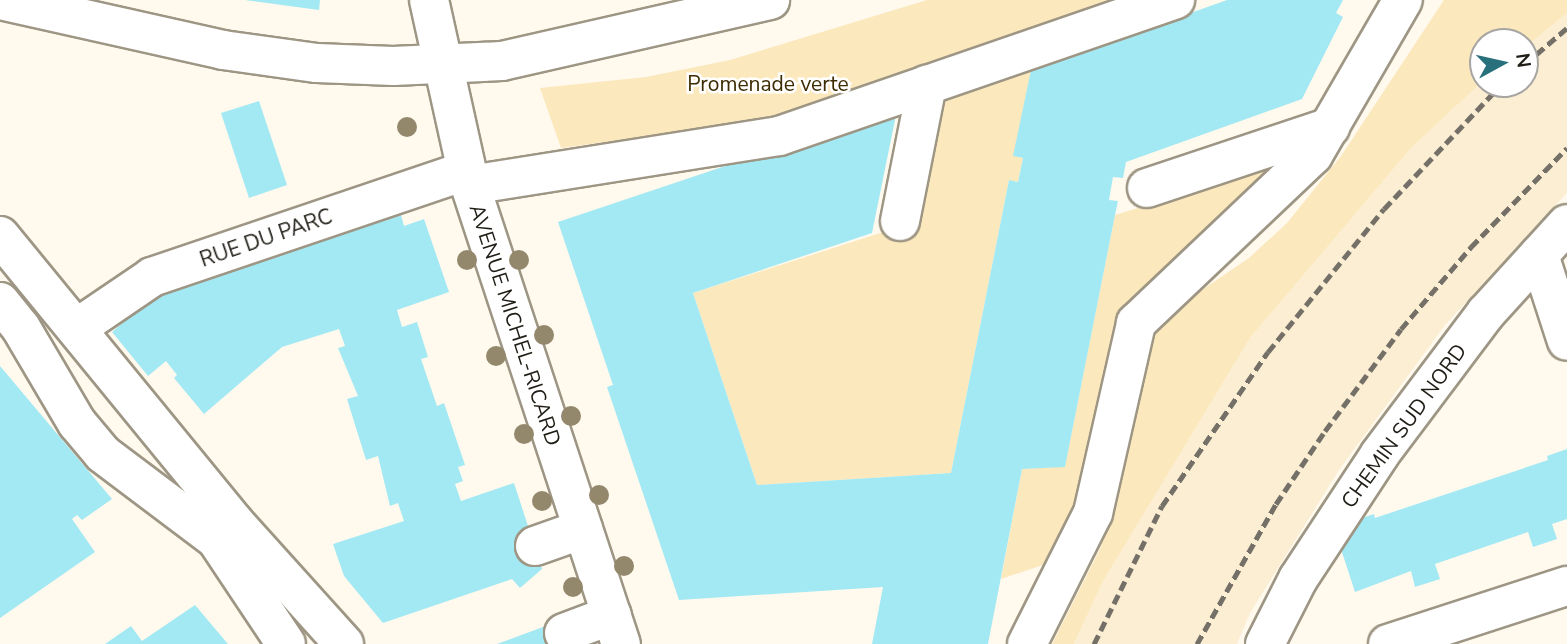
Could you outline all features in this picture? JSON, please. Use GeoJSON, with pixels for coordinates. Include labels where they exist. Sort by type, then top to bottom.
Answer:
{"type":"FeatureCollection","features":[{"type":"Feature","properties":{"kind":"street"},"geometry":{"type":"LineString","coordinates":[[0,0],[223,50],[317,63],[442,65],[533,55],[771,0]]}},
{"type":"Feature","properties":{"kind":"street","name":"AVENUE MICHEL-RICARD"},"geometry":{"type":"LineString","coordinates":[[429,0],[468,178],[617,630]]}},
{"type":"Feature","properties":{"kind":"street","name":"RUE DU PARC"},"geometry":{"type":"LineString","coordinates":[[77,328],[152,277],[468,178],[779,136],[1175,0]]}},
{"type":"Feature","properties":{"kind":"street"},"geometry":{"type":"LineString","coordinates":[[1027,644],[1093,513],[1136,323],[1288,183],[1330,127],[1403,0]]}},
{"type":"Feature","properties":{"kind":"street"},"geometry":{"type":"LineString","coordinates":[[900,221],[927,85]]}},
{"type":"Feature","properties":{"kind":"street"},"geometry":{"type":"LineString","coordinates":[[1147,188],[1330,127]]}},
{"type":"Feature","properties":{"kind":"street","name":"CHEMIN SUD NORD"},"geometry":{"type":"LineString","coordinates":[[1265,644],[1298,579],[1380,454],[1486,313],[1567,224]]}},
{"type":"Feature","properties":{"kind":"street"},"geometry":{"type":"LineString","coordinates":[[2,244],[125,386],[225,531],[286,644]]}},
{"type":"Feature","properties":{"kind":"street"},"geometry":{"type":"LineString","coordinates":[[1539,255],[1567,341]]}},
{"type":"Feature","properties":{"kind":"street"},"geometry":{"type":"LineString","coordinates":[[0,302],[22,328],[77,423],[103,454],[225,531],[344,644]]}},
{"type":"Feature","properties":{"kind":"street"},"geometry":{"type":"LineString","coordinates":[[77,423],[125,386]]}},
{"type":"Feature","properties":{"kind":"street"},"geometry":{"type":"LineString","coordinates":[[534,546],[583,529]]}},
{"type":"Feature","properties":{"kind":"street"},"geometry":{"type":"LineString","coordinates":[[1388,644],[1567,586]]}},
{"type":"Feature","properties":{"kind":"street"},"geometry":{"type":"LineString","coordinates":[[564,633],[617,630]]}},
{"type":"Feature","properties":{"kind":"shaded area"},"geometry":{"type":"Polygon","coordinates":[[[1567,13],[1567,193],[1445,325],[1339,470],[1250,613],[1237,644],[1074,644],[1102,583],[1250,338],[1412,147],[1469,94],[1469,98],[1539,98],[1539,36],[1567,13]]]}},
{"type":"Feature","properties":{"kind":"green space","name":"Promenade verte"},"geometry":{"type":"Polygon","coordinates":[[[927,0],[1125,0],[890,84],[765,120],[561,148],[540,88],[646,77],[730,60],[927,0]]]}},
{"type":"Feature","properties":{"kind":"green space"},"geometry":{"type":"Polygon","coordinates":[[[1444,0],[1567,0],[1567,13],[1539,36],[1539,28],[1469,28],[1469,94],[1412,147],[1250,338],[1102,583],[1074,644],[1052,644],[1101,547],[1144,354],[1153,331],[1171,311],[1249,258],[1287,223],[1341,156],[1444,0]]]}},
{"type":"Feature","properties":{"kind":"green space"},"geometry":{"type":"Polygon","coordinates":[[[1031,70],[1014,156],[1023,158],[1018,182],[1009,180],[951,473],[757,485],[693,293],[921,220],[944,100],[1031,70]]]}},
{"type":"Feature","properties":{"kind":"green space"},"geometry":{"type":"Polygon","coordinates":[[[1274,167],[1125,313],[1113,333],[1074,508],[1056,552],[1043,565],[1001,579],[1022,469],[1065,466],[1115,215],[1274,167]]]}},
{"type":"Feature","properties":{"kind":"building"},"geometry":{"type":"Polygon","coordinates":[[[245,0],[320,0],[319,10],[245,0]]]}},
{"type":"Feature","properties":{"kind":"building"},"geometry":{"type":"Polygon","coordinates":[[[1227,0],[1343,0],[1336,13],[1343,17],[1302,99],[1126,162],[1123,178],[1113,177],[1109,200],[1118,201],[1065,467],[1022,469],[988,644],[872,644],[883,587],[679,600],[607,387],[613,385],[558,222],[770,151],[773,157],[896,115],[872,233],[693,293],[757,485],[951,473],[1009,180],[1018,182],[1023,158],[1013,156],[1031,70],[1227,0]]]}},
{"type":"Feature","properties":{"kind":"building"},"geometry":{"type":"Polygon","coordinates":[[[259,101],[287,185],[249,198],[221,113],[259,101]]]}},
{"type":"Feature","properties":{"kind":"building"},"geometry":{"type":"Polygon","coordinates":[[[401,215],[404,226],[424,219],[449,292],[397,310],[402,327],[417,322],[428,357],[421,359],[437,406],[444,403],[465,465],[458,467],[463,481],[455,484],[461,501],[514,483],[542,569],[520,588],[512,579],[383,623],[344,576],[333,544],[404,521],[398,503],[390,506],[378,456],[366,460],[347,399],[358,396],[338,348],[345,346],[339,329],[282,347],[204,414],[174,378],[177,375],[166,361],[148,376],[112,332],[155,295],[401,215]]]}},
{"type":"Feature","properties":{"kind":"building"},"geometry":{"type":"Polygon","coordinates":[[[0,366],[112,499],[82,520],[77,515],[72,519],[95,552],[0,618],[0,366]]]}},
{"type":"Feature","properties":{"kind":"building"},"geometry":{"type":"Polygon","coordinates":[[[1567,449],[1567,519],[1552,524],[1557,539],[1533,547],[1528,532],[1435,564],[1440,579],[1415,587],[1411,571],[1355,592],[1337,537],[1350,522],[1374,514],[1375,518],[1548,460],[1547,456],[1567,449]]]}},
{"type":"Feature","properties":{"kind":"building"},"geometry":{"type":"Polygon","coordinates":[[[195,605],[228,644],[105,644],[131,626],[142,641],[195,605]]]}},
{"type":"Feature","properties":{"kind":"building"},"geometry":{"type":"Polygon","coordinates":[[[559,621],[567,644],[497,644],[559,621]]]}},
{"type":"Feature","properties":{"kind":"railway"},"geometry":{"type":"LineString","coordinates":[[1539,52],[1567,28]]}},
{"type":"Feature","properties":{"kind":"railway"},"geometry":{"type":"LineString","coordinates":[[1094,644],[1162,506],[1268,352],[1384,209],[1489,98]]}},
{"type":"Feature","properties":{"kind":"railway"},"geometry":{"type":"LineString","coordinates":[[1197,644],[1276,504],[1325,431],[1401,329],[1471,247],[1567,148]]}}]}
